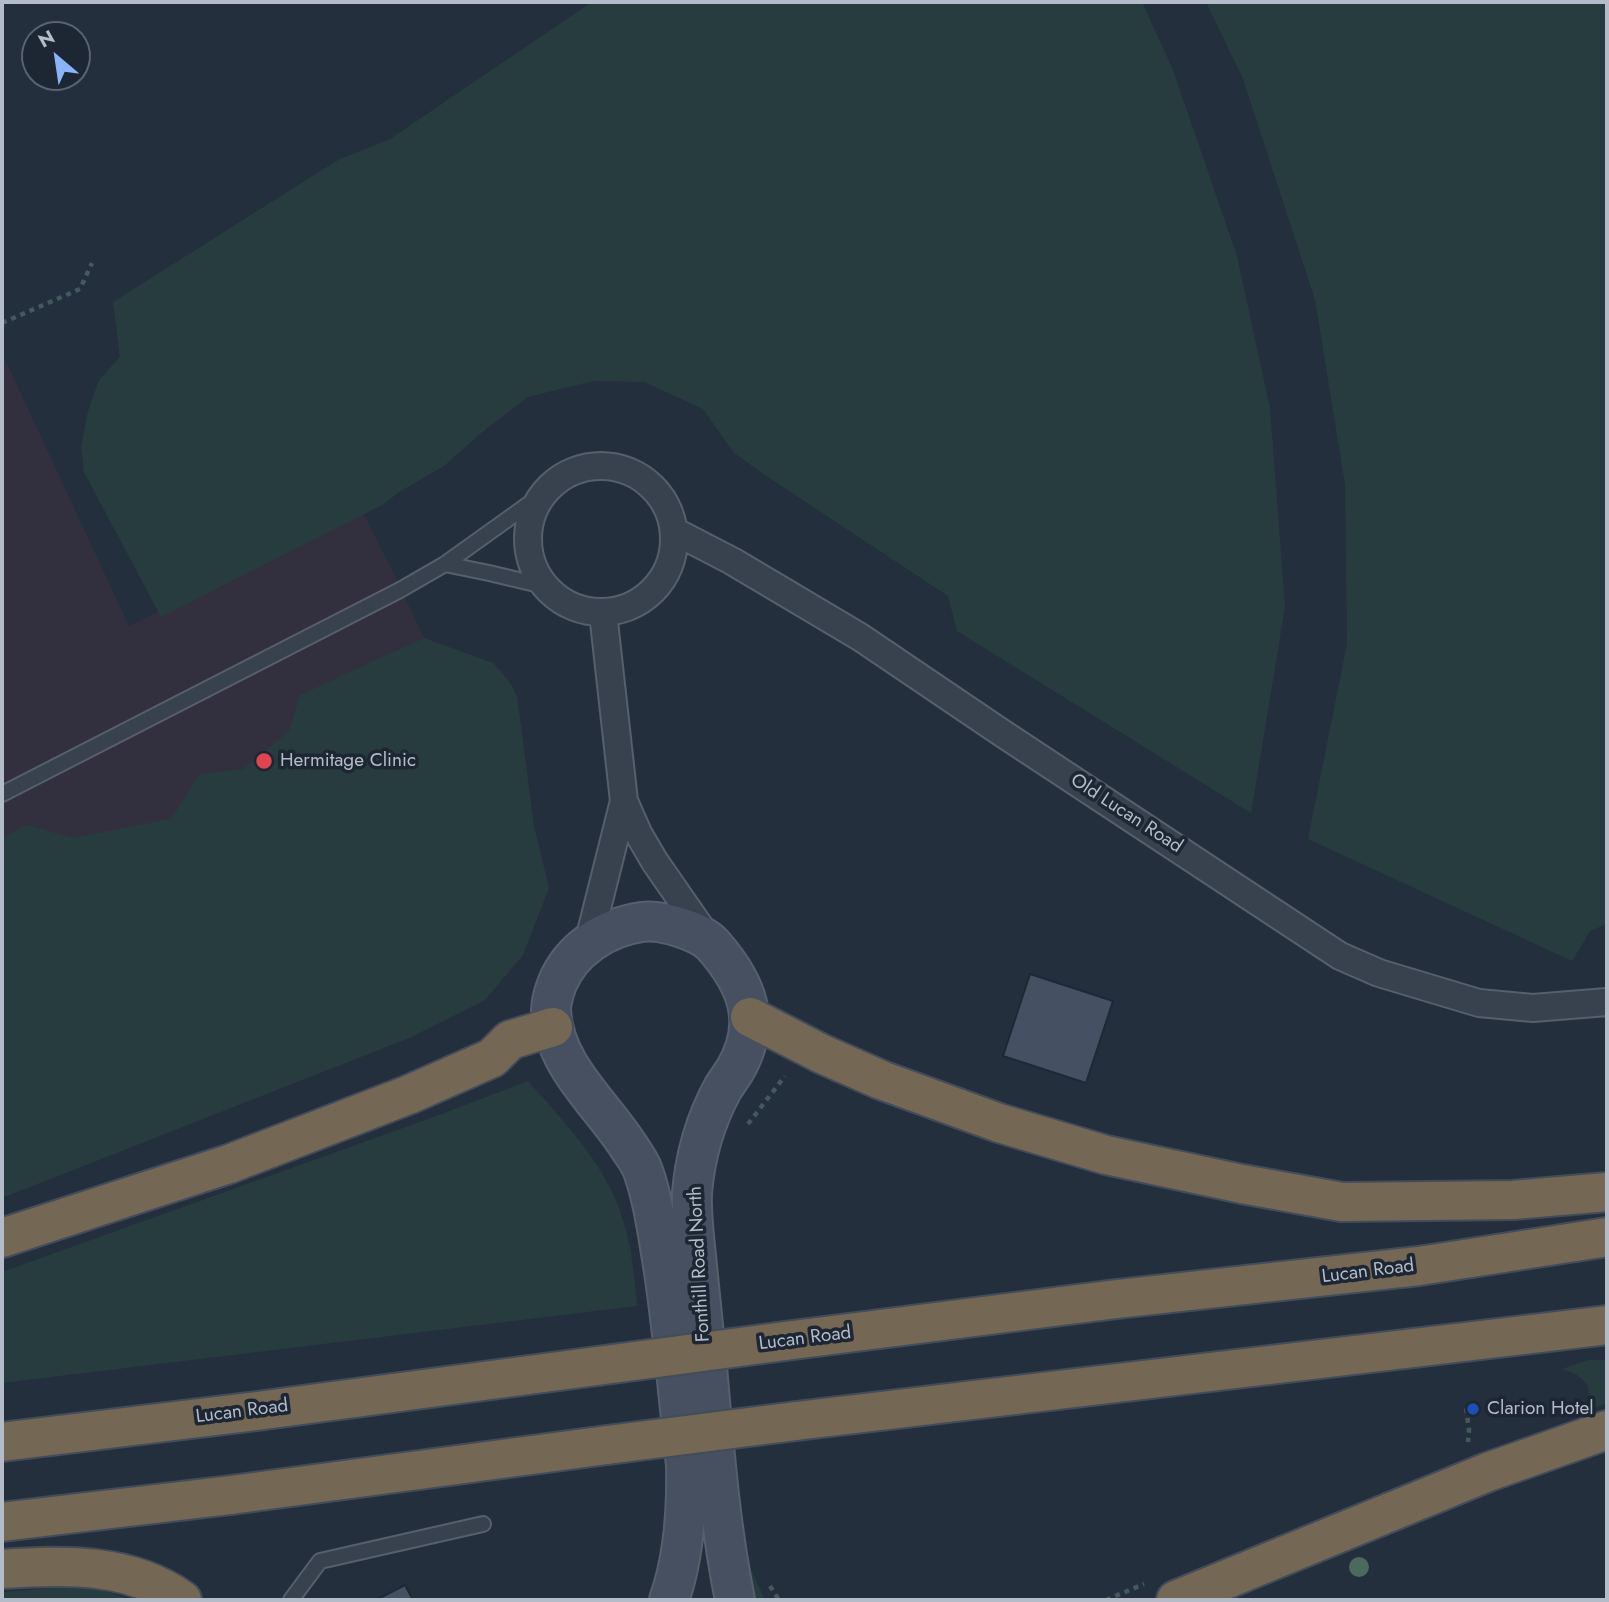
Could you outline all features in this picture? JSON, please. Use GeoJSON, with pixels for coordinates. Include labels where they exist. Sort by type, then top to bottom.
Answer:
{"type":"FeatureCollection","features":[{"type":"Feature","properties":{"kind":"highway"},"geometry":{"type":"LineString","coordinates":[[750,1017],[822,1054],[881,1080],[999,1123],[1106,1155],[1242,1184],[1342,1202],[1513,1200],[1607,1192]]}},
{"type":"Feature","properties":{"kind":"highway"},"geometry":{"type":"LineString","coordinates":[[2,1238],[229,1164],[408,1096],[492,1058],[510,1040],[554,1027]]}},
{"type":"Feature","properties":{"kind":"highway","name":"Lucan Road"},"geometry":{"type":"LineString","coordinates":[[2,1442],[1117,1299],[1419,1266],[1607,1237]]}},
{"type":"Feature","properties":{"kind":"highway"},"geometry":{"type":"LineString","coordinates":[[2,1522],[231,1495],[796,1421],[1607,1325]]}},
{"type":"Feature","properties":{"kind":"highway"},"geometry":{"type":"LineString","coordinates":[[1176,1600],[1488,1472],[1607,1430]]}},
{"type":"Feature","properties":{"kind":"highway"},"geometry":{"type":"LineString","coordinates":[[2,1569],[47,1566],[129,1574],[182,1600]]}},
{"type":"Feature","properties":{"kind":"main road","name":"Fonthill Road North"},"geometry":{"type":"LineString","coordinates":[[669,1600],[681,1553],[687,1484],[666,1285],[653,1205],[642,1167],[617,1129],[572,1072],[559,1046],[551,1007],[564,968],[587,944],[619,926],[648,921],[674,925],[708,939],[734,970],[745,992],[750,1017],[746,1043],[736,1069],[723,1088],[699,1147],[692,1194],[694,1240],[719,1493],[727,1562],[735,1600]]}},
{"type":"Feature","properties":{"kind":"street"},"geometry":{"type":"LineString","coordinates":[[607,465],[632,471],[653,486],[667,507],[674,531],[673,556],[663,577],[648,596],[627,608],[603,612],[581,610],[561,601],[544,586],[532,567],[527,545],[529,519],[540,496],[558,478],[581,467],[607,465]]}},
{"type":"Feature","properties":{"kind":"street","name":"Old Lucan Road"},"geometry":{"type":"LineString","coordinates":[[674,531],[732,561],[860,637],[1340,956],[1423,988],[1479,1003],[1533,1008],[1607,1002]]}},
{"type":"Feature","properties":{"kind":"street"},"geometry":{"type":"LineString","coordinates":[[603,612],[624,801],[638,834],[655,862],[708,939]]}},
{"type":"Feature","properties":{"kind":"street"},"geometry":{"type":"LineString","coordinates":[[587,944],[624,801]]}},
{"type":"Feature","properties":{"kind":"lane"},"geometry":{"type":"LineString","coordinates":[[2,776],[5,792],[400,590],[445,564],[540,496]]}},
{"type":"Feature","properties":{"kind":"lane"},"geometry":{"type":"LineString","coordinates":[[445,564],[544,586]]}},
{"type":"Feature","properties":{"kind":"lane"},"geometry":{"type":"LineString","coordinates":[[291,1600],[320,1560],[483,1524]]}},
{"type":"Feature","properties":{"kind":"path"},"geometry":{"type":"LineString","coordinates":[[2,323],[80,289],[92,263]]}},
{"type":"Feature","properties":{"kind":"path"},"geometry":{"type":"LineString","coordinates":[[1466,1408],[1469,1430],[1467,1451]]}},
{"type":"Feature","properties":{"kind":"shaded area","name":"Hermitage Clinic"},"geometry":{"type":"Polygon","coordinates":[[[2,353],[129,626],[362,511],[424,638],[493,663],[509,681],[517,696],[534,826],[549,888],[523,955],[485,1000],[409,1038],[2,1198],[2,353]]]}},
{"type":"Feature","properties":{"kind":"green space"},"geometry":{"type":"Polygon","coordinates":[[[592,2],[1142,2],[1173,70],[1237,256],[1270,408],[1285,607],[1251,813],[957,631],[948,596],[734,453],[703,409],[644,382],[593,381],[528,397],[444,466],[382,505],[161,617],[84,472],[81,447],[88,411],[99,380],[120,357],[113,302],[338,160],[390,139],[592,2]]]}},
{"type":"Feature","properties":{"kind":"green space"},"geometry":{"type":"Polygon","coordinates":[[[1206,2],[1607,2],[1607,924],[1590,931],[1572,961],[1308,839],[1347,644],[1345,484],[1315,300],[1243,79],[1206,2]]]}},
{"type":"Feature","properties":{"kind":"green space","name":"Hermitage Clinic"},"geometry":{"type":"Polygon","coordinates":[[[424,638],[493,663],[509,681],[517,696],[534,826],[549,888],[523,955],[485,1000],[409,1038],[2,1198],[2,838],[27,825],[72,838],[171,819],[200,774],[243,769],[289,731],[300,695],[424,638]]]}},
{"type":"Feature","properties":{"kind":"green space"},"geometry":{"type":"Polygon","coordinates":[[[528,1081],[586,1150],[610,1188],[628,1239],[637,1306],[2,1383],[2,1272],[528,1081]]]}},
{"type":"Feature","properties":{"kind":"green space"},"geometry":{"type":"Polygon","coordinates":[[[1588,1360],[1607,1360],[1607,1403],[1580,1413],[1588,1398],[1587,1385],[1578,1376],[1562,1369],[1588,1360]]]}},
{"type":"Feature","properties":{"kind":"green space"},"geometry":{"type":"Polygon","coordinates":[[[745,1556],[765,1600],[755,1599],[745,1556]]]}},
{"type":"Feature","properties":{"kind":"green space"},"geometry":{"type":"Polygon","coordinates":[[[55,1588],[99,1589],[131,1600],[2,1600],[2,1592],[55,1588]]]}},
{"type":"Feature","properties":{"kind":"building"},"geometry":{"type":"Polygon","coordinates":[[[1030,974],[1113,1001],[1086,1083],[1003,1056],[1030,974]]]}},
{"type":"Feature","properties":{"kind":"building"},"geometry":{"type":"Polygon","coordinates":[[[405,1585],[413,1600],[376,1600],[405,1585]]]}},
{"type":"Feature","properties":{"kind":"place","name":"Hermitage Clinic"},"geometry":{"type":"Point","coordinates":[264,761]}},
{"type":"Feature","properties":{"kind":"place","name":"Clarion Hotel"},"geometry":{"type":"Point","coordinates":[1473,1409]}}]}
